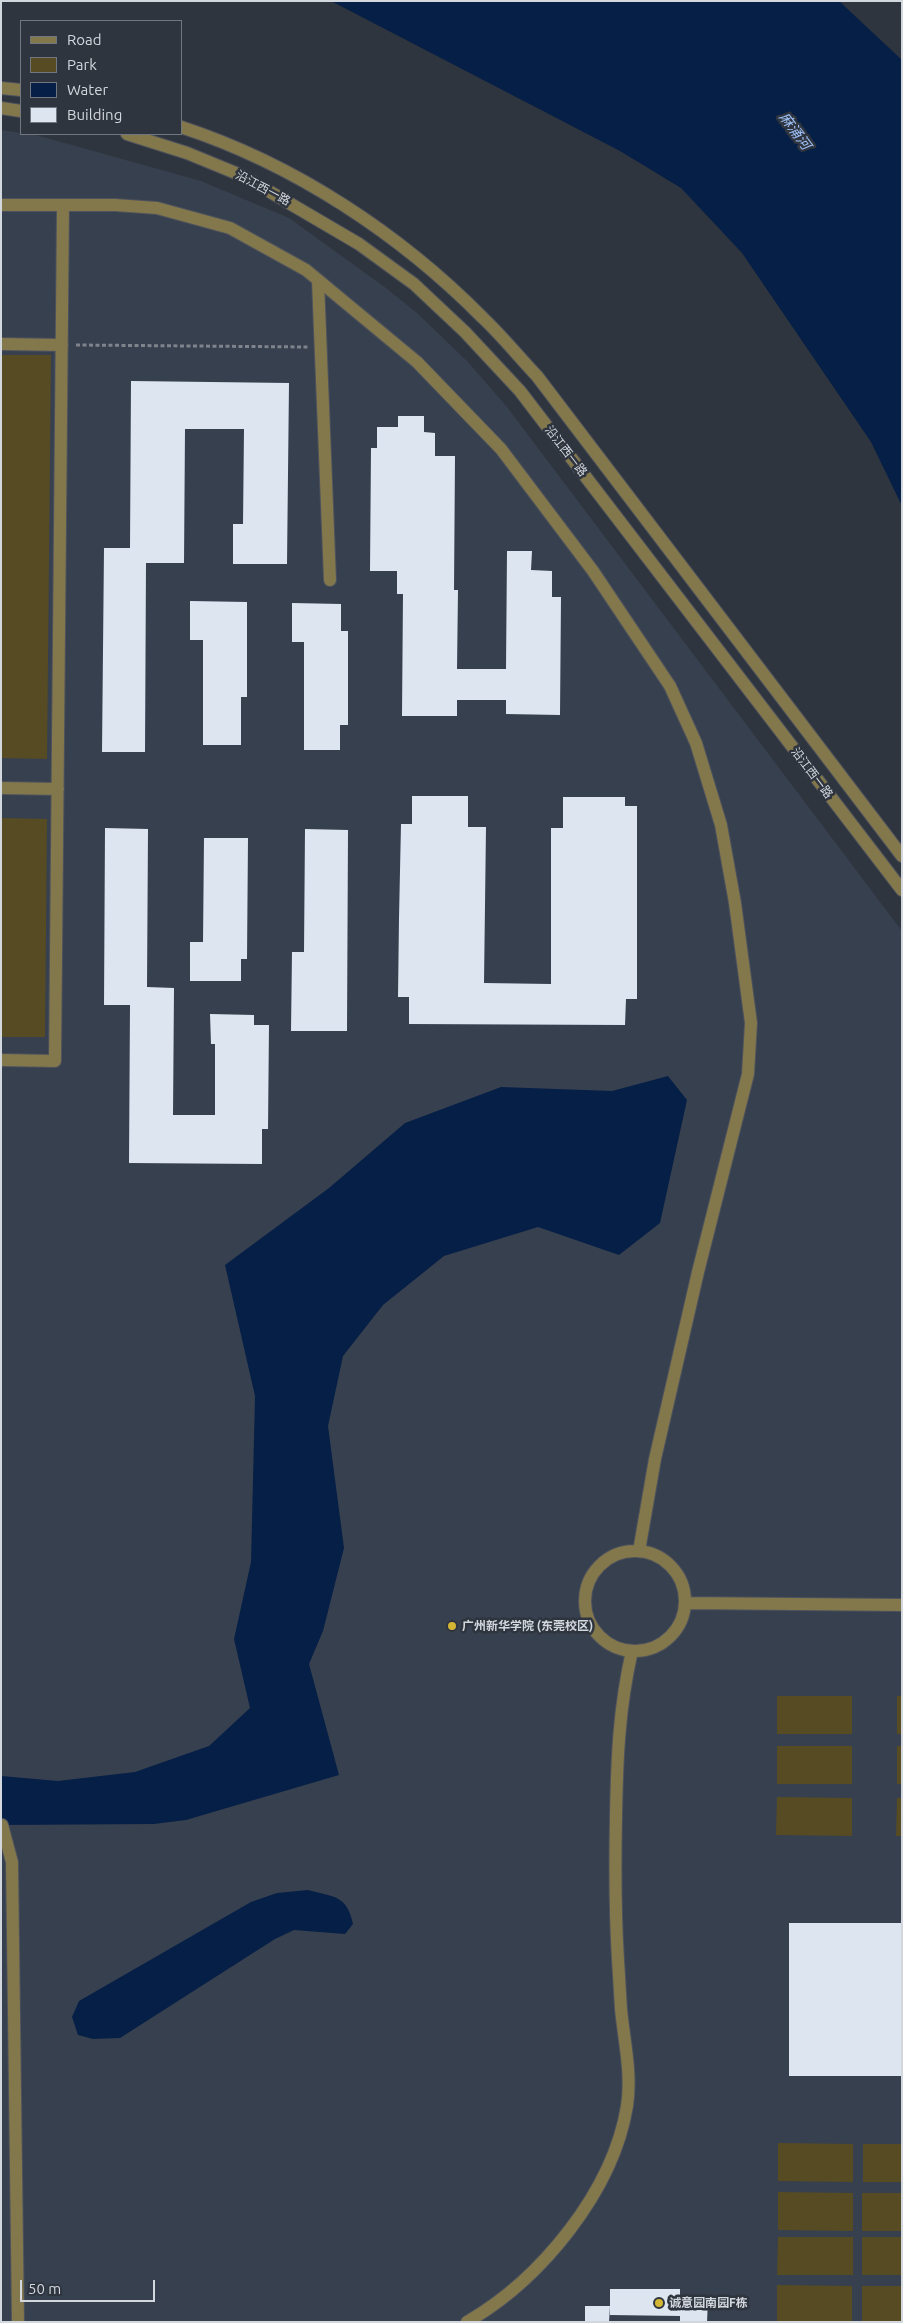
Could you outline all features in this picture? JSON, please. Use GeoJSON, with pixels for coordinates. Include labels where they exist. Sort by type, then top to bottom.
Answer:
{"type":"FeatureCollection","features":[{"type":"Feature","properties":{"kind":"street"},"geometry":{"type":"LineString","coordinates":[[1,88],[20,90]]}},
{"type":"Feature","properties":{"kind":"street"},"geometry":{"type":"LineString","coordinates":[[1,108],[20,111]]}},
{"type":"Feature","properties":{"kind":"street","name":"沿江西一路"},"geometry":{"type":"LineString","coordinates":[[182,127],[259,158],[373,225],[430,269],[484,318],[537,376],[902,856]]}},
{"type":"Feature","properties":{"kind":"street","name":"沿江西一路"},"geometry":{"type":"LineString","coordinates":[[130,135],[187,153],[243,176],[300,208],[359,244],[414,284],[465,332],[520,392],[902,890]]}},
{"type":"Feature","properties":{"kind":"street"},"geometry":{"type":"LineString","coordinates":[[1,205],[115,205],[158,208],[230,228],[306,270],[417,362],[502,449],[587,564],[670,686],[696,743],[721,824],[735,902],[751,1023],[748,1074],[698,1272],[655,1459],[639,1551]]}},
{"type":"Feature","properties":{"kind":"street"},"geometry":{"type":"LineString","coordinates":[[1,1060],[55,1061],[63,205]]}},
{"type":"Feature","properties":{"kind":"street"},"geometry":{"type":"LineString","coordinates":[[318,281],[330,580]]}},
{"type":"Feature","properties":{"kind":"street"},"geometry":{"type":"LineString","coordinates":[[1,344],[62,344]]}},
{"type":"Feature","properties":{"kind":"street"},"geometry":{"type":"LineString","coordinates":[[1,788],[58,789]]}},
{"type":"Feature","properties":{"kind":"street"},"geometry":{"type":"LineString","coordinates":[[639,1551],[650,1553],[668,1564],[681,1581],[685,1603],[683,1614],[673,1634],[654,1647],[632,1651],[610,1644],[594,1628],[586,1607],[586,1595],[593,1575],[600,1566],[618,1554],[639,1551]]}},
{"type":"Feature","properties":{"kind":"street"},"geometry":{"type":"LineString","coordinates":[[685,1603],[902,1605]]}},
{"type":"Feature","properties":{"kind":"street"},"geometry":{"type":"LineString","coordinates":[[467,2322],[523,2281],[546,2258],[574,2222],[593,2195],[610,2159],[627,2106],[629,2079],[617,1946],[615,1858],[618,1748],[622,1693],[632,1651]]}},
{"type":"Feature","properties":{"kind":"street"},"geometry":{"type":"LineString","coordinates":[[1,1827],[12,1862],[18,2322]]}},
{"type":"Feature","properties":{"kind":"path"},"geometry":{"type":"LineString","coordinates":[[62,344],[321,347]]}},
{"type":"Feature","properties":{"kind":"shaded area","name":"广州新华学院 (东莞校区)"},"geometry":{"type":"Polygon","coordinates":[[[1,130],[20,133],[20,135],[36,135],[201,181],[289,218],[386,288],[417,313],[468,362],[507,407],[902,931],[902,2322],[1,2322],[1,130]]]}},
{"type":"Feature","properties":{"kind":"green space"},"geometry":{"type":"Polygon","coordinates":[[[1,355],[51,355],[47,759],[1,758],[1,355]]]}},
{"type":"Feature","properties":{"kind":"green space"},"geometry":{"type":"Polygon","coordinates":[[[1,818],[47,819],[45,1037],[1,1037],[1,818]]]}},
{"type":"Feature","properties":{"kind":"green space"},"geometry":{"type":"Polygon","coordinates":[[[777,1696],[852,1696],[852,1734],[777,1734],[777,1696]]]}},
{"type":"Feature","properties":{"kind":"green space"},"geometry":{"type":"Polygon","coordinates":[[[897,1696],[902,1696],[902,1734],[897,1734],[897,1696]]]}},
{"type":"Feature","properties":{"kind":"green space"},"geometry":{"type":"Polygon","coordinates":[[[777,1746],[852,1746],[852,1784],[777,1784],[777,1746]]]}},
{"type":"Feature","properties":{"kind":"green space"},"geometry":{"type":"Polygon","coordinates":[[[897,1746],[902,1746],[902,1784],[897,1784],[897,1746]]]}},
{"type":"Feature","properties":{"kind":"green space"},"geometry":{"type":"Polygon","coordinates":[[[777,1797],[852,1798],[852,1836],[776,1835],[777,1797]]]}},
{"type":"Feature","properties":{"kind":"green space"},"geometry":{"type":"Polygon","coordinates":[[[897,1798],[902,1798],[902,1836],[896,1836],[897,1798]]]}},
{"type":"Feature","properties":{"kind":"green space"},"geometry":{"type":"Polygon","coordinates":[[[778,2143],[853,2144],[853,2182],[778,2181],[778,2143]]]}},
{"type":"Feature","properties":{"kind":"green space"},"geometry":{"type":"Polygon","coordinates":[[[863,2144],[902,2144],[902,2182],[863,2182],[863,2144]]]}},
{"type":"Feature","properties":{"kind":"green space"},"geometry":{"type":"Polygon","coordinates":[[[778,2192],[853,2193],[853,2231],[778,2230],[778,2192]]]}},
{"type":"Feature","properties":{"kind":"green space"},"geometry":{"type":"Polygon","coordinates":[[[862,2193],[902,2193],[902,2231],[862,2231],[862,2193]]]}},
{"type":"Feature","properties":{"kind":"green space"},"geometry":{"type":"Polygon","coordinates":[[[778,2237],[853,2237],[853,2275],[777,2275],[778,2237]]]}},
{"type":"Feature","properties":{"kind":"green space"},"geometry":{"type":"Polygon","coordinates":[[[862,2237],[902,2237],[902,2275],[862,2275],[862,2237]]]}},
{"type":"Feature","properties":{"kind":"green space"},"geometry":{"type":"Polygon","coordinates":[[[777,2285],[852,2286],[852,2322],[777,2322],[777,2285]]]}},
{"type":"Feature","properties":{"kind":"green space"},"geometry":{"type":"Polygon","coordinates":[[[862,2286],[902,2286],[902,2322],[862,2322],[862,2286]]]}},
{"type":"Feature","properties":{"kind":"water","name":"麻涌河"},"geometry":{"type":"Polygon","coordinates":[[[331,1],[839,1],[902,60],[902,506],[871,442],[742,253],[681,188],[620,151],[331,1]]]}},
{"type":"Feature","properties":{"kind":"water"},"geometry":{"type":"Polygon","coordinates":[[[668,1076],[687,1100],[660,1223],[619,1255],[538,1227],[444,1256],[383,1305],[343,1356],[328,1426],[344,1548],[323,1631],[309,1664],[339,1775],[186,1820],[154,1824],[1,1825],[1,1776],[58,1781],[135,1772],[209,1746],[250,1708],[234,1639],[251,1562],[255,1396],[225,1265],[329,1188],[405,1123],[501,1087],[612,1091],[668,1076]]]}},
{"type":"Feature","properties":{"kind":"water"},"geometry":{"type":"Polygon","coordinates":[[[308,1890],[332,1896],[343,1902],[347,1907],[353,1924],[345,1934],[294,1930],[275,1939],[120,2038],[93,2039],[78,2035],[72,2017],[79,2001],[251,1902],[277,1893],[308,1890]]]}},
{"type":"Feature","properties":{"kind":"building"},"geometry":{"type":"Polygon","coordinates":[[[131,381],[289,383],[287,564],[233,564],[233,524],[243,524],[244,429],[185,429],[184,563],[146,563],[145,752],[102,752],[104,548],[130,548],[131,381]]]}},
{"type":"Feature","properties":{"kind":"building"},"geometry":{"type":"Polygon","coordinates":[[[398,416],[424,416],[424,432],[435,433],[435,456],[455,456],[454,590],[458,590],[457,669],[506,669],[507,551],[532,551],[531,570],[552,571],[552,597],[561,597],[560,715],[506,714],[506,700],[457,700],[457,716],[402,716],[403,594],[397,594],[397,571],[370,571],[371,448],[377,448],[377,427],[398,427],[398,416]]]}},
{"type":"Feature","properties":{"kind":"building"},"geometry":{"type":"Polygon","coordinates":[[[190,601],[247,602],[247,697],[241,697],[241,745],[203,745],[203,640],[190,640],[190,601]]]}},
{"type":"Feature","properties":{"kind":"building"},"geometry":{"type":"Polygon","coordinates":[[[292,603],[341,604],[341,631],[348,631],[348,725],[340,725],[340,750],[304,750],[304,642],[292,642],[292,603]]]}},
{"type":"Feature","properties":{"kind":"building"},"geometry":{"type":"Polygon","coordinates":[[[412,796],[468,796],[468,827],[486,827],[484,983],[551,984],[551,828],[563,828],[563,797],[625,797],[625,806],[637,806],[637,999],[626,999],[625,1025],[409,1024],[409,997],[398,997],[399,918],[401,824],[412,824],[412,796]]]}},
{"type":"Feature","properties":{"kind":"building"},"geometry":{"type":"Polygon","coordinates":[[[105,828],[148,829],[147,987],[174,988],[173,1115],[215,1115],[215,1044],[211,1044],[210,1014],[254,1015],[254,1025],[269,1025],[268,1129],[262,1129],[262,1164],[129,1163],[130,1005],[104,1005],[105,828]]]}},
{"type":"Feature","properties":{"kind":"building"},"geometry":{"type":"Polygon","coordinates":[[[305,829],[348,830],[347,1031],[291,1031],[292,952],[304,952],[305,829]]]}},
{"type":"Feature","properties":{"kind":"building"},"geometry":{"type":"Polygon","coordinates":[[[204,838],[248,838],[247,959],[241,959],[241,981],[190,981],[190,942],[203,942],[204,838]]]}},
{"type":"Feature","properties":{"kind":"building"},"geometry":{"type":"Polygon","coordinates":[[[789,1923],[902,1923],[902,2076],[789,2076],[789,1923]]]}},
{"type":"Feature","properties":{"kind":"building","name":"诚意园南园F栋"},"geometry":{"type":"Polygon","coordinates":[[[610,2289],[680,2289],[680,2300],[708,2300],[707,2322],[680,2322],[680,2316],[610,2315],[610,2289]]]}},
{"type":"Feature","properties":{"kind":"building"},"geometry":{"type":"Polygon","coordinates":[[[585,2306],[610,2306],[609,2322],[585,2322],[585,2306]]]}},
{"type":"Feature","properties":{"kind":"place","name":"广州新华学院 (东莞校区)"},"geometry":{"type":"Point","coordinates":[452,1626]}},
{"type":"Feature","properties":{"kind":"place","name":"诚意园南园F栋"},"geometry":{"type":"Point","coordinates":[659,2303]}}]}
